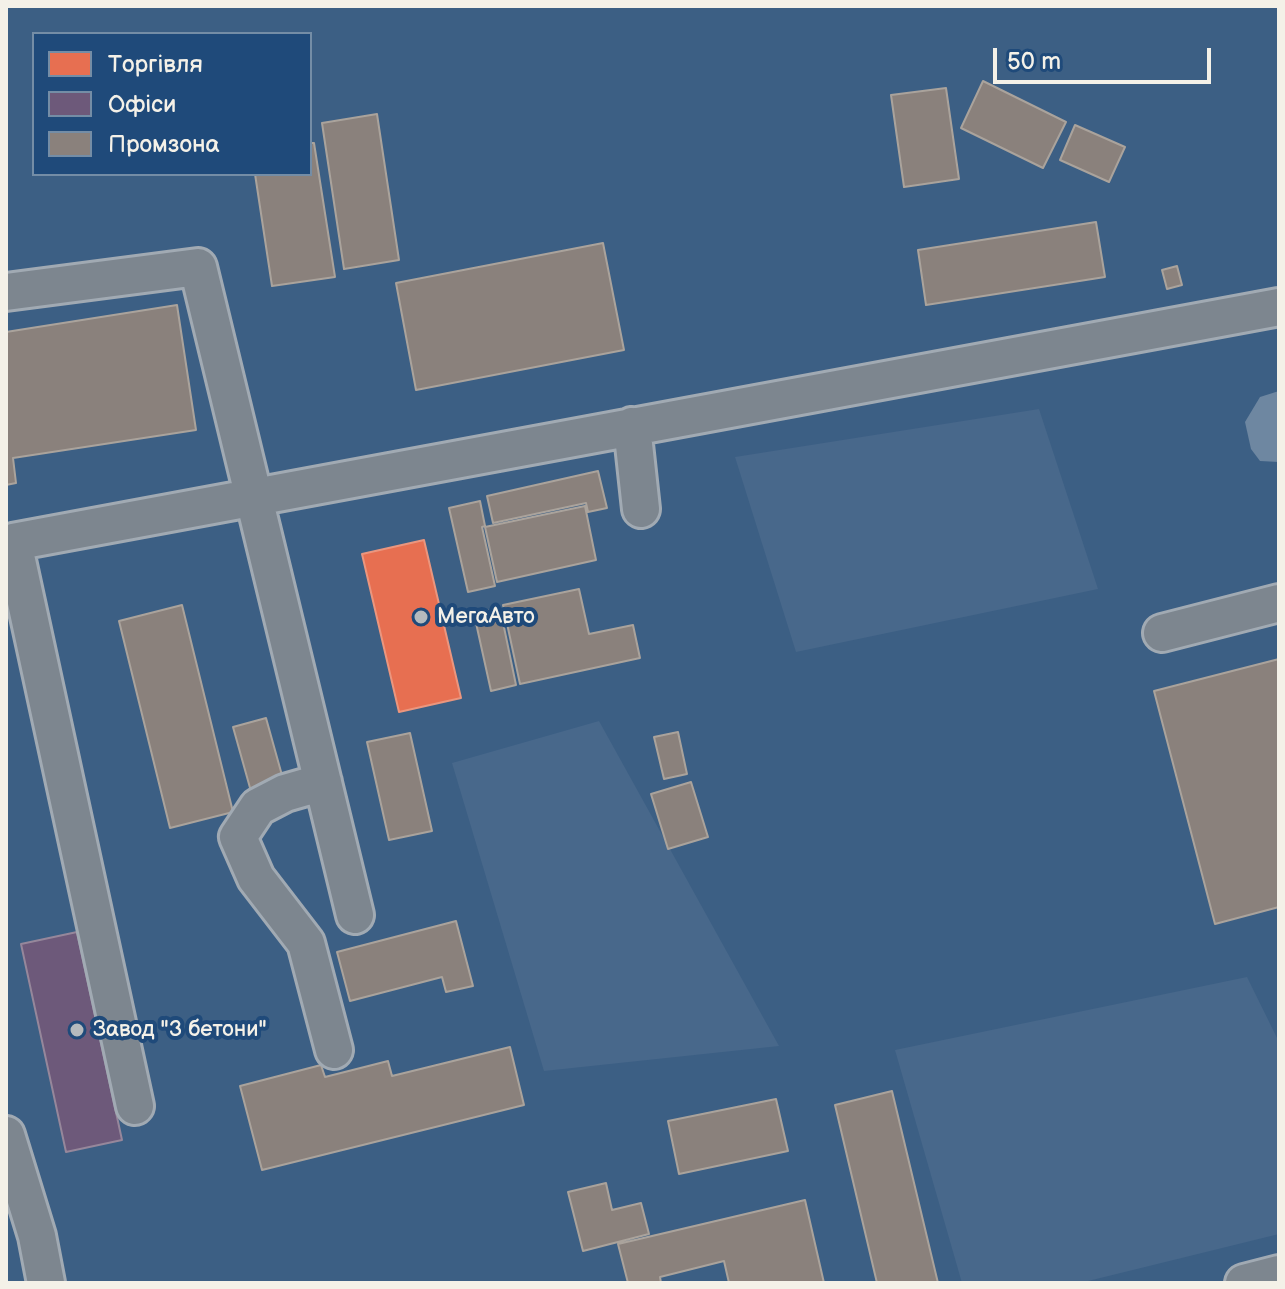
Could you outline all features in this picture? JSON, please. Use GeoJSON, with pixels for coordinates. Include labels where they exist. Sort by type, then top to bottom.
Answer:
{"type":"FeatureCollection","features":[{"type":"Feature","properties":{"kind":"street"},"geometry":{"type":"LineString","coordinates":[[6,292],[198,267],[355,915]]}},
{"type":"Feature","properties":{"kind":"street"},"geometry":{"type":"LineString","coordinates":[[135,1106],[10,542],[1279,307]]}},
{"type":"Feature","properties":{"kind":"street"},"geometry":{"type":"LineString","coordinates":[[632,426],[641,509]]}},
{"type":"Feature","properties":{"kind":"street"},"geometry":{"type":"LineString","coordinates":[[1162,633],[1279,603]]}},
{"type":"Feature","properties":{"kind":"street"},"geometry":{"type":"LineString","coordinates":[[323,782],[285,793],[258,807],[238,837],[256,878],[306,943],[334,1050]]}},
{"type":"Feature","properties":{"kind":"street"},"geometry":{"type":"LineString","coordinates":[[6,1135],[37,1236],[46,1283]]}},
{"type":"Feature","properties":{"kind":"street"},"geometry":{"type":"LineString","coordinates":[[1244,1283],[1279,1274]]}},
{"type":"Feature","properties":{"kind":"shaded area"},"geometry":{"type":"Polygon","coordinates":[[[6,6],[1279,6],[1279,1283],[6,1283],[6,6]]]}},
{"type":"Feature","properties":{"kind":"shaded area"},"geometry":{"type":"Polygon","coordinates":[[[1279,391],[1279,462],[1260,461],[1251,449],[1245,422],[1260,397],[1279,391]]]}},
{"type":"Feature","properties":{"kind":"shaded area"},"geometry":{"type":"Polygon","coordinates":[[[1039,409],[1098,589],[796,652],[735,457],[1039,409]]]}},
{"type":"Feature","properties":{"kind":"shaded area"},"geometry":{"type":"Polygon","coordinates":[[[599,721],[779,1046],[544,1071],[452,763],[599,721]]]}},
{"type":"Feature","properties":{"kind":"shaded area"},"geometry":{"type":"Polygon","coordinates":[[[1247,977],[1279,1042],[1279,1234],[1080,1283],[962,1283],[895,1050],[1247,977]]]}},
{"type":"Feature","properties":{"kind":"building: Торгівля"},"geometry":{"type":"Polygon","coordinates":[[[424,540],[461,698],[399,712],[362,554],[424,540]]]}},
{"type":"Feature","properties":{"kind":"building: Офіси"},"geometry":{"type":"Polygon","coordinates":[[[77,932],[122,1140],[66,1152],[21,944],[77,932]]]}},
{"type":"Feature","properties":{"kind":"building: Промзона"},"geometry":{"type":"Polygon","coordinates":[[[983,81],[1066,122],[1043,168],[961,128],[983,81]]]}},
{"type":"Feature","properties":{"kind":"building: Промзона"},"geometry":{"type":"Polygon","coordinates":[[[946,88],[959,179],[904,187],[891,95],[946,88]]]}},
{"type":"Feature","properties":{"kind":"building: Промзона"},"geometry":{"type":"Polygon","coordinates":[[[377,114],[399,260],[344,269],[322,123],[377,114]]]}},
{"type":"Feature","properties":{"kind":"building: Промзона"},"geometry":{"type":"Polygon","coordinates":[[[1075,125],[1125,147],[1109,182],[1060,160],[1075,125]]]}},
{"type":"Feature","properties":{"kind":"building: Промзона"},"geometry":{"type":"Polygon","coordinates":[[[314,143],[335,277],[272,286],[255,176],[312,176],[314,143]]]}},
{"type":"Feature","properties":{"kind":"building: Промзона"},"geometry":{"type":"Polygon","coordinates":[[[1096,222],[1105,277],[926,305],[918,250],[1096,222]]]}},
{"type":"Feature","properties":{"kind":"building: Промзона"},"geometry":{"type":"Polygon","coordinates":[[[603,243],[624,350],[416,390],[396,283],[603,243]]]}},
{"type":"Feature","properties":{"kind":"building: Промзона"},"geometry":{"type":"Polygon","coordinates":[[[1177,266],[1182,285],[1167,289],[1162,270],[1177,266]]]}},
{"type":"Feature","properties":{"kind":"building: Промзона"},"geometry":{"type":"Polygon","coordinates":[[[177,305],[196,430],[13,458],[16,483],[6,485],[6,332],[177,305]]]}},
{"type":"Feature","properties":{"kind":"building: Промзона"},"geometry":{"type":"Polygon","coordinates":[[[598,471],[607,508],[588,512],[586,503],[493,523],[487,496],[598,471]]]}},
{"type":"Feature","properties":{"kind":"building: Промзона"},"geometry":{"type":"Polygon","coordinates":[[[480,501],[485,526],[482,527],[495,586],[468,592],[449,508],[480,501]]]}},
{"type":"Feature","properties":{"kind":"building: Промзона"},"geometry":{"type":"Polygon","coordinates":[[[585,506],[596,560],[497,582],[485,527],[585,506]]]}},
{"type":"Feature","properties":{"kind":"building: Промзона"},"geometry":{"type":"Polygon","coordinates":[[[579,589],[589,634],[633,625],[640,658],[520,684],[503,605],[579,589]]]}},
{"type":"Feature","properties":{"kind":"building: Промзона"},"geometry":{"type":"Polygon","coordinates":[[[182,605],[233,812],[170,828],[119,621],[182,605]]]}},
{"type":"Feature","properties":{"kind":"building: Промзона"},"geometry":{"type":"Polygon","coordinates":[[[500,608],[516,685],[491,691],[474,614],[500,608]]]}},
{"type":"Feature","properties":{"kind":"building: Промзона"},"geometry":{"type":"Polygon","coordinates":[[[1279,659],[1279,907],[1215,924],[1154,691],[1279,659]]]}},
{"type":"Feature","properties":{"kind":"building: Промзона"},"geometry":{"type":"Polygon","coordinates":[[[266,718],[285,786],[252,795],[233,727],[266,718]]]}},
{"type":"Feature","properties":{"kind":"building: Промзона"},"geometry":{"type":"Polygon","coordinates":[[[678,732],[687,774],[664,779],[654,737],[678,732]]]}},
{"type":"Feature","properties":{"kind":"building: Промзона"},"geometry":{"type":"Polygon","coordinates":[[[410,733],[432,831],[389,840],[367,742],[410,733]]]}},
{"type":"Feature","properties":{"kind":"building: Промзона"},"geometry":{"type":"Polygon","coordinates":[[[691,782],[708,837],[668,849],[651,794],[691,782]]]}},
{"type":"Feature","properties":{"kind":"building: Промзона"},"geometry":{"type":"Polygon","coordinates":[[[456,921],[473,986],[446,992],[442,977],[350,1001],[337,952],[456,921]]]}},
{"type":"Feature","properties":{"kind":"building: Промзона"},"geometry":{"type":"Polygon","coordinates":[[[510,1047],[524,1105],[262,1170],[240,1086],[321,1065],[325,1077],[388,1061],[392,1076],[510,1047]]]}},
{"type":"Feature","properties":{"kind":"building: Промзона"},"geometry":{"type":"Polygon","coordinates":[[[892,1091],[938,1283],[877,1283],[835,1105],[892,1091]]]}},
{"type":"Feature","properties":{"kind":"building: Промзона"},"geometry":{"type":"Polygon","coordinates":[[[776,1099],[788,1151],[679,1174],[668,1121],[776,1099]]]}},
{"type":"Feature","properties":{"kind":"building: Промзона"},"geometry":{"type":"Polygon","coordinates":[[[606,1183],[612,1210],[641,1203],[649,1234],[583,1251],[568,1192],[606,1183]]]}},
{"type":"Feature","properties":{"kind":"building: Промзона"},"geometry":{"type":"Polygon","coordinates":[[[805,1200],[824,1283],[729,1283],[724,1261],[660,1277],[661,1283],[628,1283],[618,1244],[805,1200]]]}},
{"type":"Feature","properties":{"kind":"place","name":"МегаАвто"},"geometry":{"type":"Point","coordinates":[421,617]}},
{"type":"Feature","properties":{"kind":"place","name":"Завод \"3 бетони\""},"geometry":{"type":"Point","coordinates":[77,1030]}}]}
